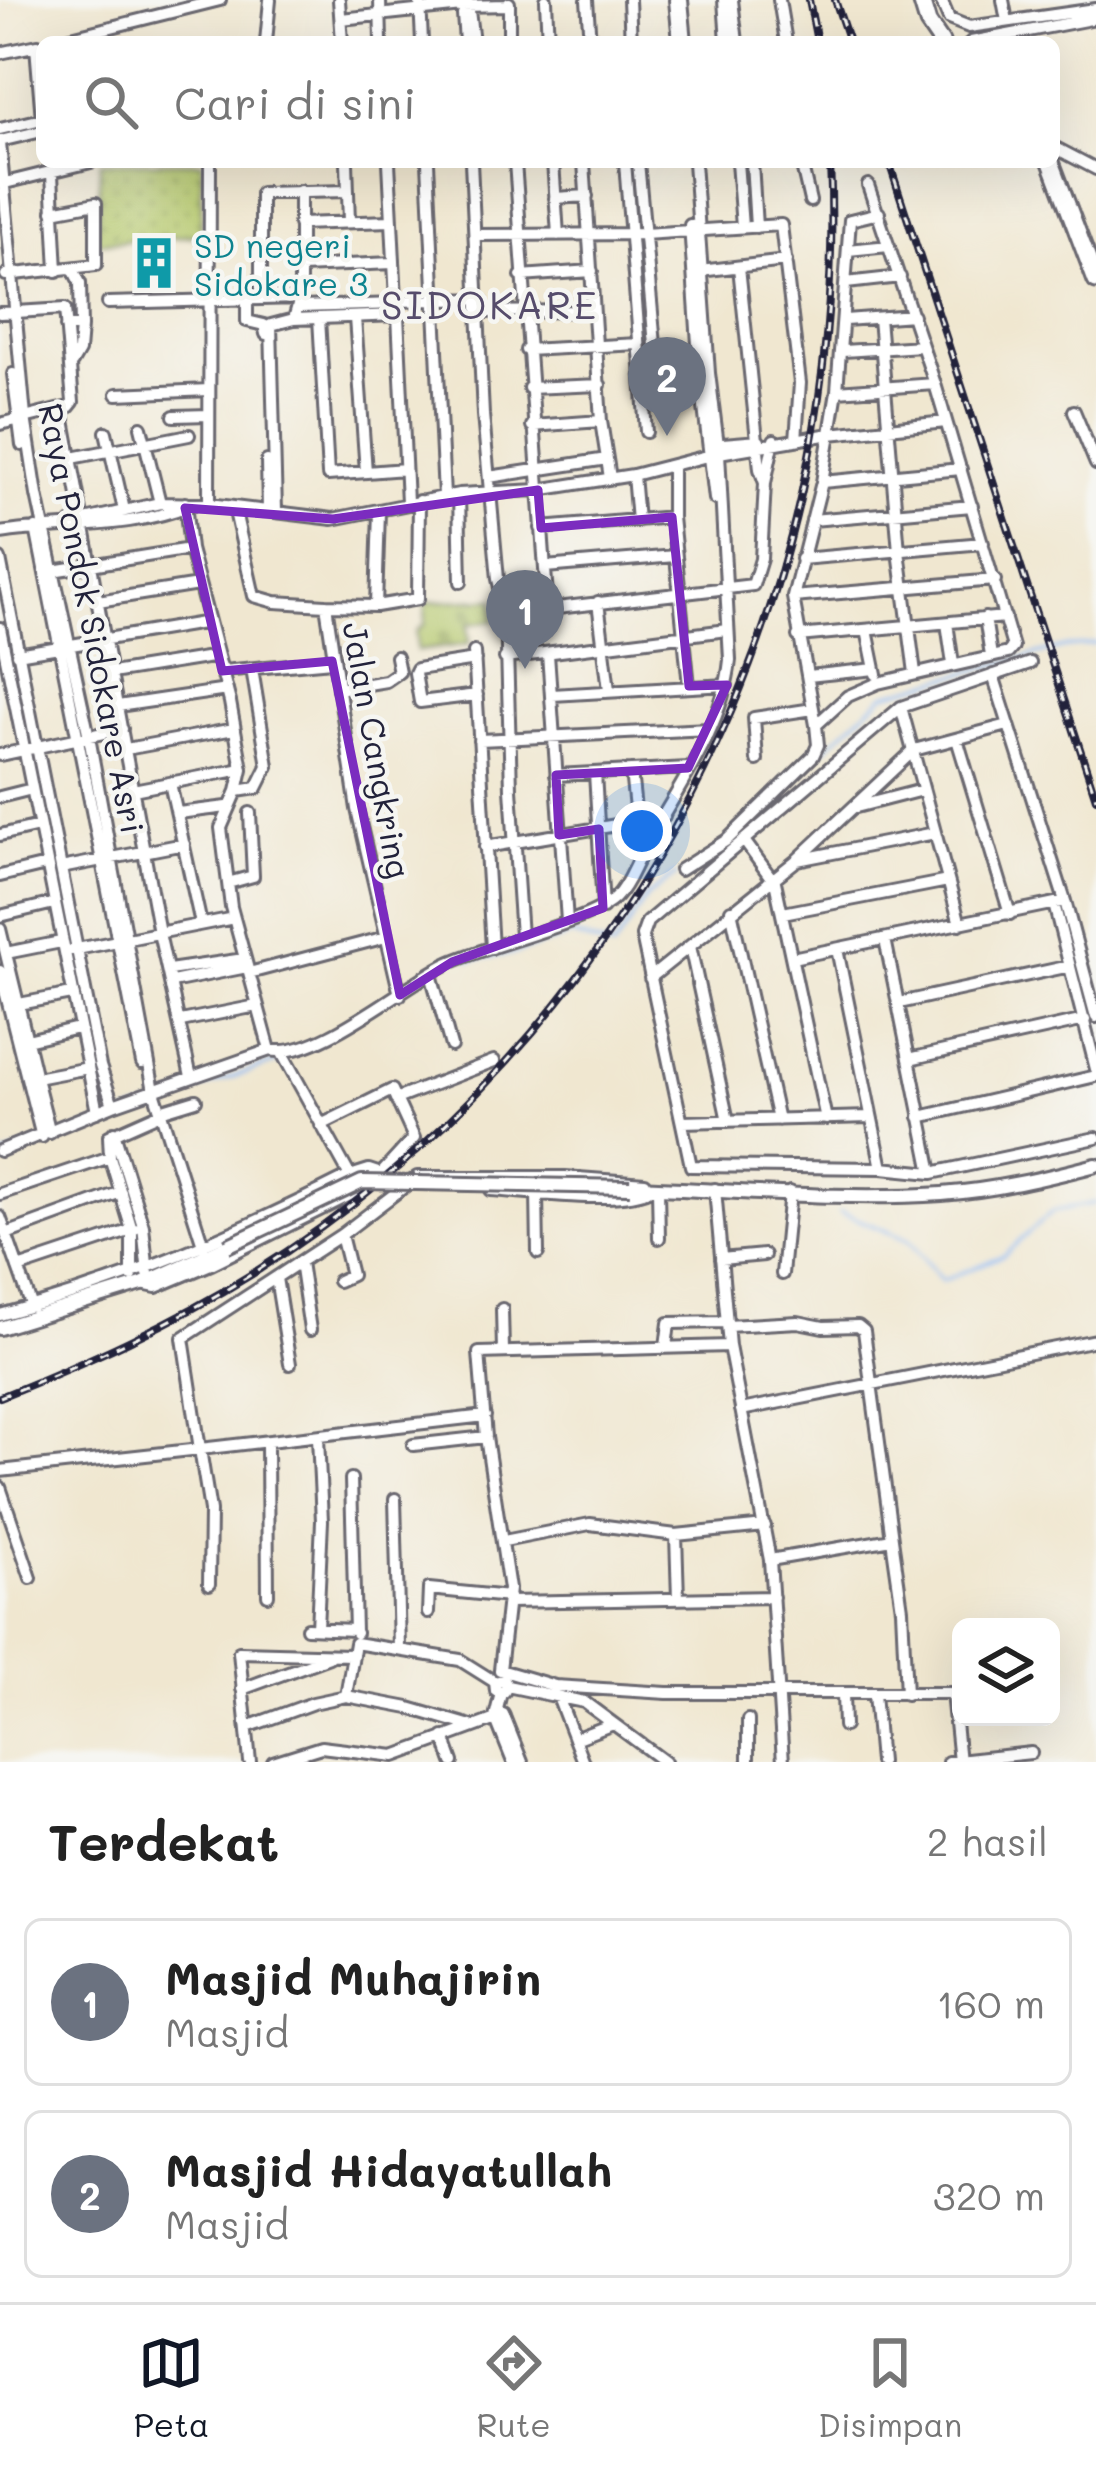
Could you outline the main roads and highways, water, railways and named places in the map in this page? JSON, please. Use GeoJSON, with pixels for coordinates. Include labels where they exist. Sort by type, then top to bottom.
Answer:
{"type":"FeatureCollection","features":[{"type":"Feature","properties":{"kind":"highway"},"geometry":{"type":"LineString","coordinates":[[921,0],[937,36]]}},
{"type":"Feature","properties":{"kind":"highway"},"geometry":{"type":"LineString","coordinates":[[1053,168],[1096,281]]}},
{"type":"Feature","properties":{"kind":"main road"},"geometry":{"type":"LineString","coordinates":[[1,1322],[145,1278],[362,1182],[944,1194],[1014,1185],[1096,1165]]}},
{"type":"Feature","properties":{"kind":"waterway"},"geometry":{"type":"LineString","coordinates":[[820,753],[885,694],[1064,647],[1096,644]]}},
{"type":"Feature","properties":{"kind":"waterway"},"geometry":{"type":"LineString","coordinates":[[469,960],[515,953],[572,935],[613,949],[647,896],[676,875]]}},
{"type":"Feature","properties":{"kind":"waterway"},"geometry":{"type":"LineString","coordinates":[[160,1102],[282,1060]]}},
{"type":"Feature","properties":{"kind":"waterway"},"geometry":{"type":"LineString","coordinates":[[0,1158],[151,1106]]}},
{"type":"Feature","properties":{"kind":"waterway"},"geometry":{"type":"LineString","coordinates":[[840,1212],[908,1240],[942,1281],[1004,1255],[1053,1211],[1096,1203]]}},
{"type":"Feature","properties":{"kind":"railway"},"geometry":{"type":"LineString","coordinates":[[809,0],[816,36]]}},
{"type":"Feature","properties":{"kind":"railway"},"geometry":{"type":"LineString","coordinates":[[835,0],[847,36]]}},
{"type":"Feature","properties":{"kind":"railway"},"geometry":{"type":"LineString","coordinates":[[0,1397],[129,1341],[222,1292],[387,1176],[506,1063],[607,935],[691,796],[757,647],[802,490],[827,328],[830,168]]}},
{"type":"Feature","properties":{"kind":"railway"},"geometry":{"type":"LineString","coordinates":[[891,168],[1096,798]]}},
{"type":"Feature","properties":{"kind":"place","name":"SD negeri Sidokare 3"},"geometry":{"type":"Point","coordinates":[154,263]}},
{"type":"Feature","properties":{"kind":"place","name":"Masjid Hidayatullah"},"geometry":{"type":"Point","coordinates":[667,436]}},
{"type":"Feature","properties":{"kind":"place","name":"Masjid Muhajirin"},"geometry":{"type":"Point","coordinates":[525,669]}},
{"type":"Feature","properties":{"kind":"district","name":"SIDOKARE"},"geometry":{"type":"Point","coordinates":[490,303]}}]}
